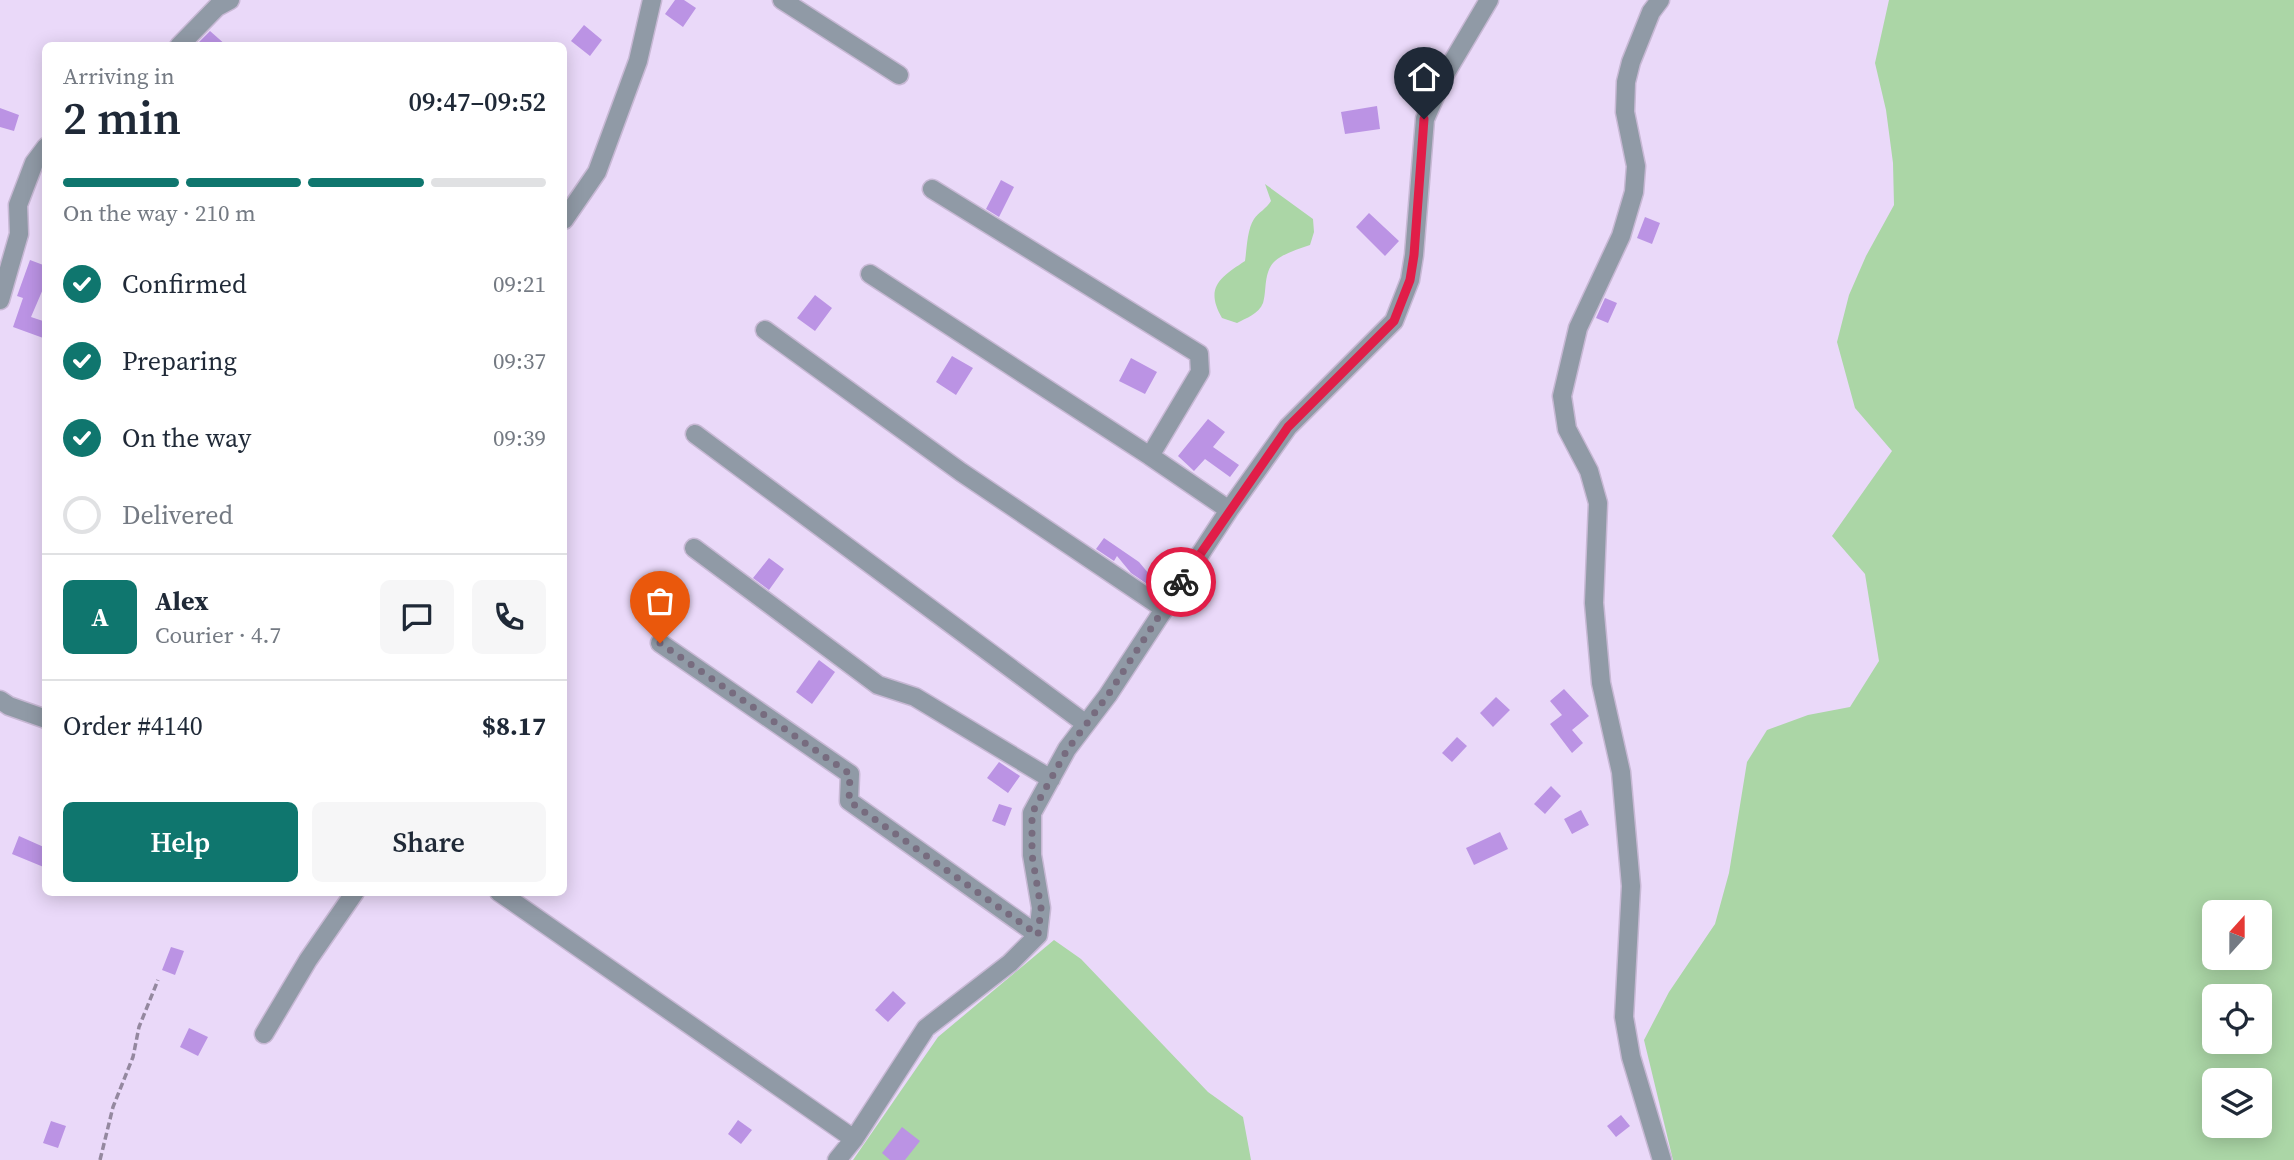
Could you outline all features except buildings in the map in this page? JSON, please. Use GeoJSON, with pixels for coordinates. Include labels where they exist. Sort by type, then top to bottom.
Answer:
{"type":"FeatureCollection","features":[{"type":"Feature","properties":{"kind":"street"},"geometry":{"type":"LineString","coordinates":[[183,42],[217,7],[230,0]]}},
{"type":"Feature","properties":{"kind":"street"},"geometry":{"type":"LineString","coordinates":[[567,216],[597,172],[638,61],[652,0]]}},
{"type":"Feature","properties":{"kind":"street"},"geometry":{"type":"LineString","coordinates":[[782,0],[899,75]]}},
{"type":"Feature","properties":{"kind":"street"},"geometry":{"type":"LineString","coordinates":[[837,1160],[926,1028],[1010,963],[1038,935],[1041,908],[1032,855],[1032,813],[1067,750],[1108,695],[1163,608],[1288,427],[1394,321],[1410,280],[1414,255],[1424,119],[1444,76],[1489,0]]}},
{"type":"Feature","properties":{"kind":"street"},"geometry":{"type":"LineString","coordinates":[[1660,0],[1650,12],[1626,82],[1625,112],[1636,166],[1634,192],[1621,236],[1578,328],[1562,396],[1567,429],[1589,471],[1598,503],[1594,603],[1600,670],[1621,772],[1631,886],[1624,1017],[1631,1057],[1662,1160]]}},
{"type":"Feature","properties":{"kind":"street"},"geometry":{"type":"LineString","coordinates":[[0,300],[19,234],[18,205],[34,163],[42,152]]}},
{"type":"Feature","properties":{"kind":"street"},"geometry":{"type":"LineString","coordinates":[[932,189],[1199,354],[1200,372],[1150,456]]}},
{"type":"Feature","properties":{"kind":"street"},"geometry":{"type":"LineString","coordinates":[[870,274],[1229,510]]}},
{"type":"Feature","properties":{"kind":"street"},"geometry":{"type":"LineString","coordinates":[[765,330],[961,472],[1163,608]]}},
{"type":"Feature","properties":{"kind":"street"},"geometry":{"type":"LineString","coordinates":[[695,434],[1086,724]]}},
{"type":"Feature","properties":{"kind":"street"},"geometry":{"type":"LineString","coordinates":[[694,548],[878,685],[915,697],[1051,779]]}},
{"type":"Feature","properties":{"kind":"street"},"geometry":{"type":"LineString","coordinates":[[660,643],[850,774],[849,801],[1038,935]]}},
{"type":"Feature","properties":{"kind":"street"},"geometry":{"type":"LineString","coordinates":[[0,700],[42,718]]}},
{"type":"Feature","properties":{"kind":"street"},"geometry":{"type":"LineString","coordinates":[[264,1034],[308,960],[352,896]]}},
{"type":"Feature","properties":{"kind":"street"},"geometry":{"type":"LineString","coordinates":[[505,896],[853,1139]]}},
{"type":"Feature","properties":{"kind":"path"},"geometry":{"type":"LineString","coordinates":[[100,1160],[113,1107],[133,1057],[139,1027],[158,980]]}},
{"type":"Feature","properties":{"kind":"green space"},"geometry":{"type":"Polygon","coordinates":[[[1889,0],[2294,0],[2294,1160],[1673,1160],[1644,1040],[1669,992],[1715,924],[1729,873],[1747,762],[1767,730],[1808,715],[1850,707],[1879,661],[1865,574],[1832,536],[1892,451],[1855,408],[1837,342],[1849,295],[1866,256],[1894,205],[1893,163],[1886,110],[1875,63],[1889,0]]]}},
{"type":"Feature","properties":{"kind":"green space"},"geometry":{"type":"Polygon","coordinates":[[[1265,184],[1313,219],[1314,232],[1310,245],[1287,253],[1275,261],[1269,271],[1261,307],[1237,323],[1222,318],[1215,291],[1222,278],[1245,261],[1252,223],[1271,201],[1265,184]]]}},
{"type":"Feature","properties":{"kind":"green space"},"geometry":{"type":"Polygon","coordinates":[[[1054,940],[1081,959],[1208,1092],[1243,1117],[1251,1160],[853,1160],[938,1037],[1054,940]]]}},
{"type":"Feature","properties":{"kind":"way so far"},"geometry":{"type":"LineString","coordinates":[[660,643],[850,774],[849,801],[1038,935],[1041,908],[1032,855],[1032,813],[1067,750],[1108,695],[1181,582]]}},
{"type":"Feature","properties":{"kind":"route"},"geometry":{"type":"LineString","coordinates":[[1181,582],[1288,427],[1394,321],[1410,280],[1414,255],[1424,119]]}}]}
